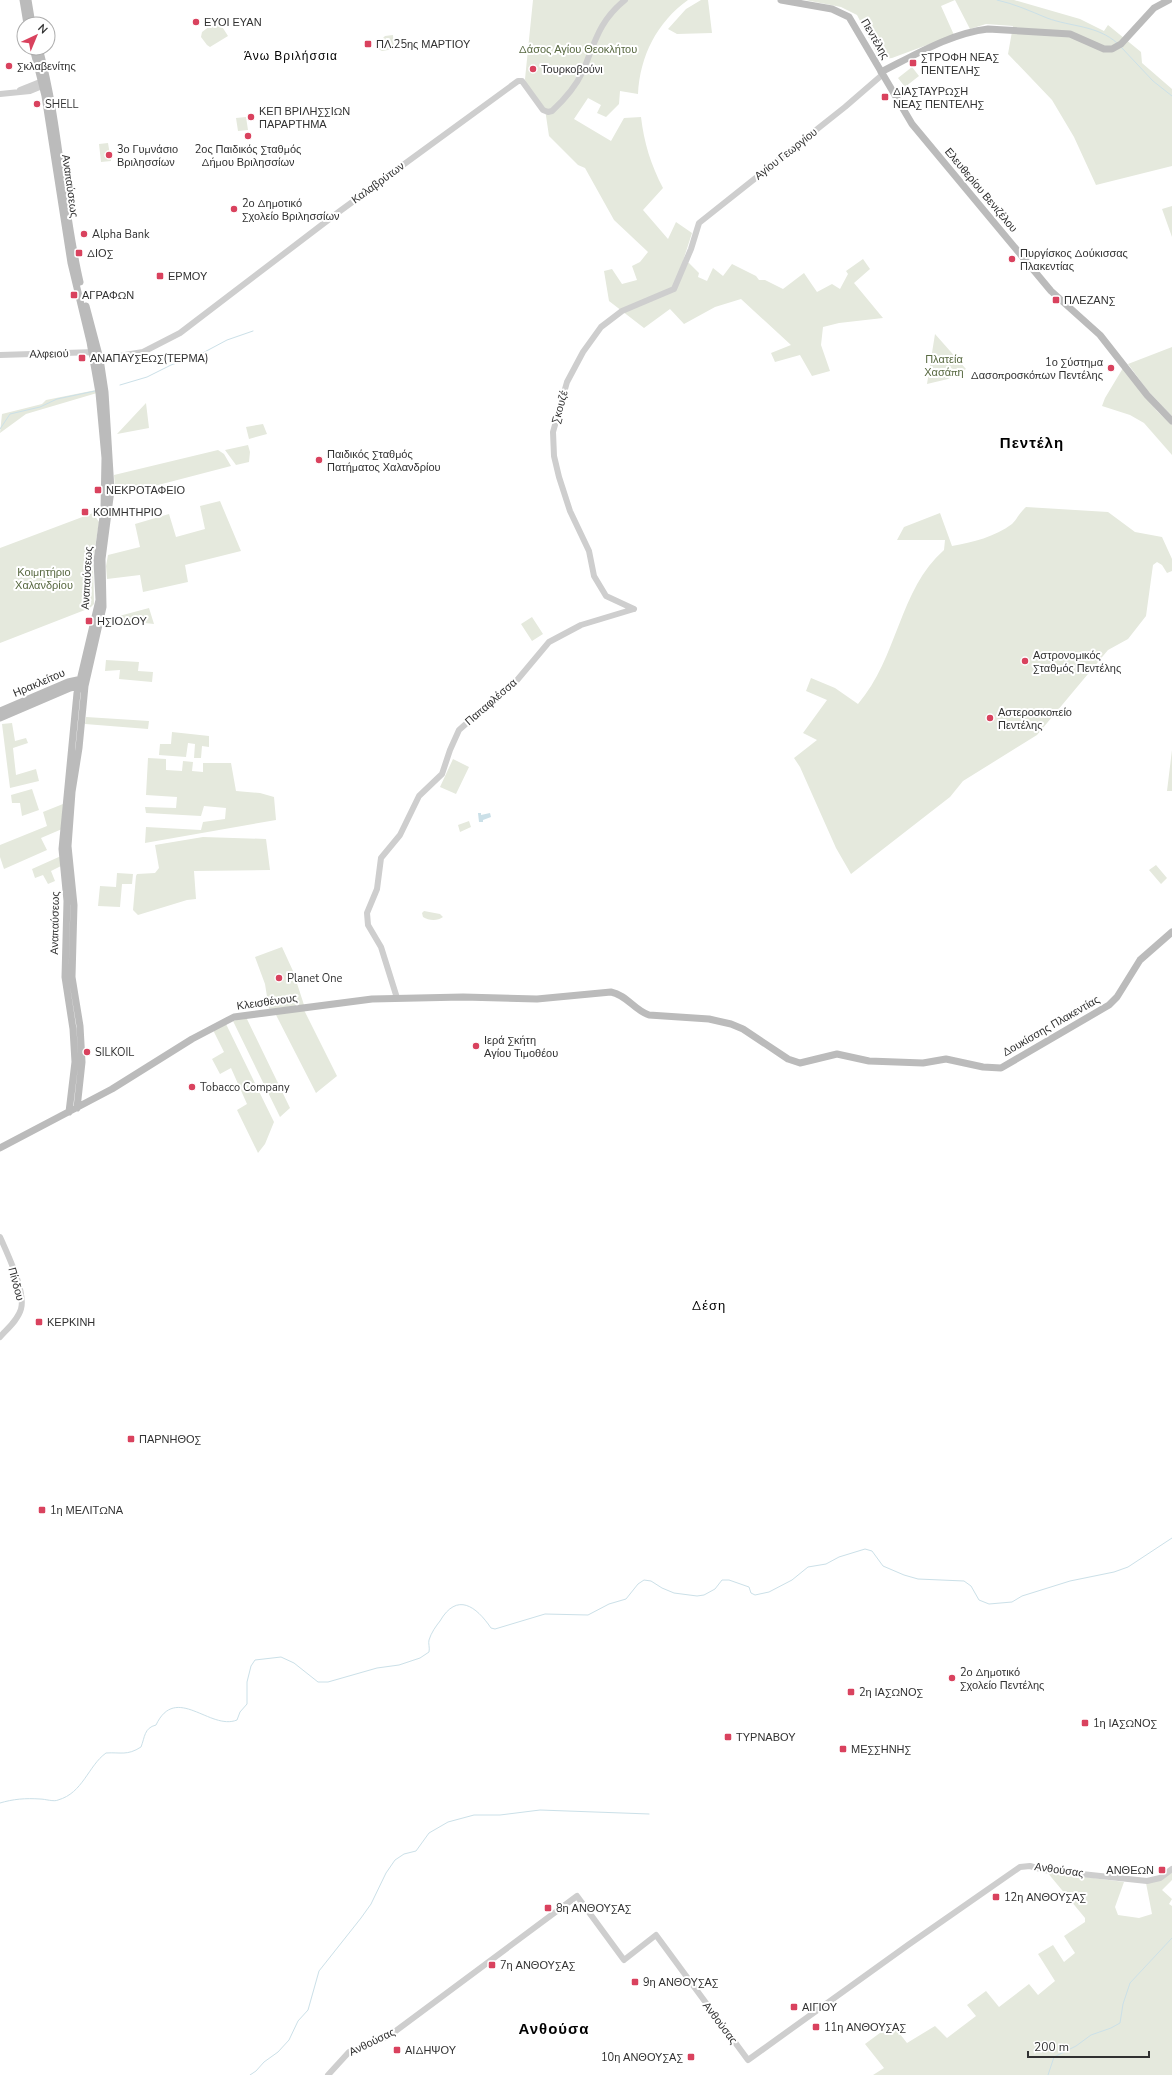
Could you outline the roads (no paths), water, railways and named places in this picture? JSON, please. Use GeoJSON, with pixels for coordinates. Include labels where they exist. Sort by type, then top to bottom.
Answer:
{"type":"FeatureCollection","features":[{"type":"Feature","properties":{"kind":"main road"},"geometry":{"type":"LineString","coordinates":[[22,0],[25,16]]}},
{"type":"Feature","properties":{"kind":"main road"},"geometry":{"type":"LineString","coordinates":[[28,0],[31,16]]}},
{"type":"Feature","properties":{"kind":"main road","name":"Πεντέλης"},"geometry":{"type":"LineString","coordinates":[[781,0],[832,9],[844,13],[854,24],[880,71]]}},
{"type":"Feature","properties":{"kind":"main road"},"geometry":{"type":"LineString","coordinates":[[880,71],[904,58],[965,34],[988,29],[1065,33],[1078,36],[1104,49],[1116,47],[1154,8],[1169,0]]}},
{"type":"Feature","properties":{"kind":"main road","name":"Αναπαύσεως"},"geometry":{"type":"LineString","coordinates":[[36,56],[45,82]]}},
{"type":"Feature","properties":{"kind":"main road","name":"Αναπαύσεως"},"geometry":{"type":"LineString","coordinates":[[40,56],[71,234],[107,407],[111,490],[102,559],[103,607],[83,682],[79,748],[72,792],[68,855],[73,895],[72,977],[80,1026],[82,1062],[77,1108]]}},
{"type":"Feature","properties":{"kind":"main road","name":"Ελευθερίου Βενιζέλου"},"geometry":{"type":"LineString","coordinates":[[880,71],[912,124],[1038,276],[1062,302],[1100,335],[1147,395],[1172,421]]}},
{"type":"Feature","properties":{"kind":"main road","name":"Αναπαύσεως"},"geometry":{"type":"LineString","coordinates":[[70,1112],[75,1062],[74,1030],[65,977],[67,901],[62,849],[83,682],[99,600],[97,561],[104,509],[102,437],[96,356]]}},
{"type":"Feature","properties":{"kind":"main road","name":"Ηρακλείτου"},"geometry":{"type":"LineString","coordinates":[[0,711],[83,682]]}},
{"type":"Feature","properties":{"kind":"main road","name":"Ηρακλείτου"},"geometry":{"type":"LineString","coordinates":[[0,718],[83,682]]}},
{"type":"Feature","properties":{"kind":"main road","name":"Δουκίσσης Πλακεντίας"},"geometry":{"type":"LineString","coordinates":[[546,998],[614,992],[649,1015],[709,1019],[731,1024],[743,1029],[788,1059],[800,1063],[837,1054],[875,1062],[923,1063],[946,1059],[995,1069],[1006,1066],[1035,1047],[1109,1005],[1117,997],[1140,960],[1172,932]]}},
{"type":"Feature","properties":{"kind":"main road","name":"Κλεισθένους"},"geometry":{"type":"LineString","coordinates":[[0,1148],[115,1088],[192,1039],[234,1017],[372,999],[546,998]]}},
{"type":"Feature","properties":{"kind":"street","name":"Καλαβρύτων"},"geometry":{"type":"LineString","coordinates":[[180,333],[340,211],[518,81],[522,81],[543,110],[548,112],[553,110],[580,78],[594,39],[602,25],[612,12],[625,0]]}},
{"type":"Feature","properties":{"kind":"street","name":"Αγίου Γεωργίου"},"geometry":{"type":"LineString","coordinates":[[695,235],[696,227],[700,221],[817,130],[880,71]]}},
{"type":"Feature","properties":{"kind":"street"},"geometry":{"type":"LineString","coordinates":[[0,94],[30,91],[45,82]]}},
{"type":"Feature","properties":{"kind":"street","name":"Σκουζέ"},"geometry":{"type":"LineString","coordinates":[[634,610],[606,596],[594,576],[589,551],[570,511],[559,477],[554,456],[554,432],[567,382],[583,352],[601,327],[609,320],[638,303],[670,291],[676,286],[695,235]]}},
{"type":"Feature","properties":{"kind":"street","name":"Αλφειού"},"geometry":{"type":"LineString","coordinates":[[0,355],[115,357],[146,352],[180,333]]}},
{"type":"Feature","properties":{"kind":"street","name":"Παπαφλέσσα"},"geometry":{"type":"LineString","coordinates":[[396,998],[381,947],[368,925],[367,918],[377,890],[381,858],[400,835],[419,796],[442,774],[452,743],[462,727],[513,685],[550,642],[581,625],[634,610]]}},
{"type":"Feature","properties":{"kind":"street","name":"Πίνδου"},"geometry":{"type":"LineString","coordinates":[[0,1237],[21,1296],[21,1308],[17,1318],[0,1337]]}},
{"type":"Feature","properties":{"kind":"street","name":"Ανθούσας"},"geometry":{"type":"LineString","coordinates":[[328,2075],[344,2056],[389,2036],[577,1896],[624,1960],[656,1935],[748,2060],[908,1945],[1020,1868],[1030,1866],[1044,1870],[1144,1881],[1160,1878],[1172,1869]]}},
{"type":"Feature","properties":{"kind":"water"},"geometry":{"type":"Polygon","coordinates":[[[478,813],[481,813],[481,815],[490,813],[491,817],[483,820],[483,822],[479,822],[478,813]]]}},
{"type":"Feature","properties":{"kind":"waterway"},"geometry":{"type":"LineString","coordinates":[[997,0],[1056,21],[1084,27],[1101,33],[1117,43]]}},
{"type":"Feature","properties":{"kind":"waterway"},"geometry":{"type":"LineString","coordinates":[[1121,47],[1153,81],[1172,96]]}},
{"type":"Feature","properties":{"kind":"waterway"},"geometry":{"type":"LineString","coordinates":[[120,385],[147,377],[171,365],[197,356],[227,340],[253,331]]}},
{"type":"Feature","properties":{"kind":"waterway"},"geometry":{"type":"LineString","coordinates":[[0,429],[10,414],[40,407],[57,399],[95,391]]}},
{"type":"Feature","properties":{"kind":"waterway"},"geometry":{"type":"LineString","coordinates":[[0,1803],[25,1799],[56,1801],[67,1797],[74,1792],[94,1765],[106,1753],[128,1753],[141,1747],[144,1736],[149,1728],[156,1725],[164,1713],[173,1708],[183,1708],[194,1711],[216,1720],[227,1722],[237,1720],[240,1712],[247,1704],[247,1682],[251,1666],[255,1660],[281,1657],[294,1663],[318,1682],[328,1682],[377,1668],[399,1665],[420,1658],[429,1652],[429,1641],[431,1635],[446,1612],[453,1607],[460,1605],[466,1605],[473,1608],[491,1628],[495,1629],[545,1614],[588,1615],[609,1604],[626,1599],[638,1584],[644,1580],[651,1581],[674,1593],[697,1596],[704,1595],[715,1589],[722,1580],[729,1580],[749,1587],[751,1593],[755,1595],[769,1592],[792,1580],[808,1567],[826,1564],[839,1557],[865,1549],[872,1551],[883,1566],[904,1575],[918,1579],[964,1581],[971,1586],[979,1600],[989,1604],[1012,1602],[1022,1596],[1070,1581],[1114,1572],[1128,1567],[1172,1538]]}},
{"type":"Feature","properties":{"kind":"waterway"},"geometry":{"type":"LineString","coordinates":[[250,2075],[278,2052],[289,2040],[298,2021],[308,2010],[319,1971],[371,1904],[386,1873],[395,1860],[404,1854],[416,1851],[429,1833],[448,1822],[474,1815],[500,1815],[540,1810],[649,1814]]}},
{"type":"Feature","properties":{"kind":"waterway"},"geometry":{"type":"LineString","coordinates":[[1048,2075],[1054,2057],[1076,2046],[1091,2035],[1120,2023],[1123,2004],[1130,1983],[1172,1938]]}},
{"type":"Feature","properties":{"kind":"place","name":"ΕΥΟΙ ΕΥΑΝ"},"geometry":{"type":"Point","coordinates":[196,22]}},
{"type":"Feature","properties":{"kind":"place","name":"ΠΛ.25ης ΜΑΡΤΙΟΥ"},"geometry":{"type":"Point","coordinates":[368,44]}},
{"type":"Feature","properties":{"kind":"place","name":"ΣΤΡΟΦΗ ΝΕΑΣ ΠΕΝΤΕΛΗΣ"},"geometry":{"type":"Point","coordinates":[913,63]}},
{"type":"Feature","properties":{"kind":"place","name":"Σκλαβενίτης"},"geometry":{"type":"Point","coordinates":[9,66]}},
{"type":"Feature","properties":{"kind":"place","name":"Τουρκοβούνι"},"geometry":{"type":"Point","coordinates":[533,69]}},
{"type":"Feature","properties":{"kind":"place","name":"ΔΙΑΣΤΑΥΡΩΣΗ ΝΕΑΣ ΠΕΝΤΕΛΗΣ"},"geometry":{"type":"Point","coordinates":[885,97]}},
{"type":"Feature","properties":{"kind":"place","name":"SHELL"},"geometry":{"type":"Point","coordinates":[37,104]}},
{"type":"Feature","properties":{"kind":"place","name":"ΚΕΠ ΒΡΙΛΗΣΣΙΩΝ ΠΑΡΑΡΤΗΜΑ"},"geometry":{"type":"Point","coordinates":[251,117]}},
{"type":"Feature","properties":{"kind":"place","name":"2ος Παιδικός Σταθμός Δήμου Βριλησσίων"},"geometry":{"type":"Point","coordinates":[248,136]}},
{"type":"Feature","properties":{"kind":"place","name":"3ο Γυμνάσιο Βριλησσίων"},"geometry":{"type":"Point","coordinates":[109,155]}},
{"type":"Feature","properties":{"kind":"place","name":"2ο Δημοτικό Σχολείο Βριλησσίων"},"geometry":{"type":"Point","coordinates":[234,209]}},
{"type":"Feature","properties":{"kind":"place","name":"Alpha Bank"},"geometry":{"type":"Point","coordinates":[84,234]}},
{"type":"Feature","properties":{"kind":"place","name":"ΔΙΟΣ"},"geometry":{"type":"Point","coordinates":[79,253]}},
{"type":"Feature","properties":{"kind":"place","name":"Πυργίσκος Δούκισσας Πλακεντίας"},"geometry":{"type":"Point","coordinates":[1012,259]}},
{"type":"Feature","properties":{"kind":"place","name":"ΕΡΜΟΥ"},"geometry":{"type":"Point","coordinates":[160,276]}},
{"type":"Feature","properties":{"kind":"place","name":"ΑΓΡΑΦΩΝ"},"geometry":{"type":"Point","coordinates":[74,295]}},
{"type":"Feature","properties":{"kind":"place","name":"ΠΛΕΖΑΝΣ"},"geometry":{"type":"Point","coordinates":[1056,300]}},
{"type":"Feature","properties":{"kind":"place","name":"ΑΝΑΠΑΥΣΕΩΣ(ΤΕΡΜΑ)"},"geometry":{"type":"Point","coordinates":[82,358]}},
{"type":"Feature","properties":{"kind":"place","name":"1ο Σύστημα Δασοπροσκόπων Πεντέλης"},"geometry":{"type":"Point","coordinates":[1111,368]}},
{"type":"Feature","properties":{"kind":"place","name":"Παιδικός Σταθμός Πατήματος Χαλανδρίου"},"geometry":{"type":"Point","coordinates":[319,460]}},
{"type":"Feature","properties":{"kind":"place","name":"ΝΕΚΡΟΤΑΦΕΙΟ"},"geometry":{"type":"Point","coordinates":[98,490]}},
{"type":"Feature","properties":{"kind":"place","name":"ΚΟΙΜΗΤΗΡΙΟ"},"geometry":{"type":"Point","coordinates":[85,512]}},
{"type":"Feature","properties":{"kind":"place","name":"ΗΣΙΟΔΟΥ"},"geometry":{"type":"Point","coordinates":[89,621]}},
{"type":"Feature","properties":{"kind":"place","name":"Αστρονομικός Σταθμός Πεντέλης"},"geometry":{"type":"Point","coordinates":[1025,661]}},
{"type":"Feature","properties":{"kind":"place","name":"Αστεροσκοπείο Πεντέλης"},"geometry":{"type":"Point","coordinates":[990,718]}},
{"type":"Feature","properties":{"kind":"place","name":"Planet One"},"geometry":{"type":"Point","coordinates":[279,978]}},
{"type":"Feature","properties":{"kind":"place","name":"Ιερά Σκήτη Αγίου Τιμοθέου"},"geometry":{"type":"Point","coordinates":[476,1046]}},
{"type":"Feature","properties":{"kind":"place","name":"SILKOIL"},"geometry":{"type":"Point","coordinates":[87,1052]}},
{"type":"Feature","properties":{"kind":"place","name":"Tobacco Company"},"geometry":{"type":"Point","coordinates":[192,1087]}},
{"type":"Feature","properties":{"kind":"place","name":"ΚΕΡΚΙΝΗ"},"geometry":{"type":"Point","coordinates":[39,1322]}},
{"type":"Feature","properties":{"kind":"place","name":"ΠΑΡΝΗΘΟΣ"},"geometry":{"type":"Point","coordinates":[131,1439]}},
{"type":"Feature","properties":{"kind":"place","name":"1η ΜΕΛΙΤΩΝΑ"},"geometry":{"type":"Point","coordinates":[42,1510]}},
{"type":"Feature","properties":{"kind":"place","name":"2ο Δημοτικό Σχολείο Πεντέλης"},"geometry":{"type":"Point","coordinates":[952,1678]}},
{"type":"Feature","properties":{"kind":"place","name":"2η ΙΑΣΩΝΟΣ"},"geometry":{"type":"Point","coordinates":[851,1692]}},
{"type":"Feature","properties":{"kind":"place","name":"1η ΙΑΣΩΝΟΣ"},"geometry":{"type":"Point","coordinates":[1085,1723]}},
{"type":"Feature","properties":{"kind":"place","name":"ΤΥΡΝΑΒΟΥ"},"geometry":{"type":"Point","coordinates":[728,1737]}},
{"type":"Feature","properties":{"kind":"place","name":"ΜΕΣΣΗΝΗΣ"},"geometry":{"type":"Point","coordinates":[843,1749]}},
{"type":"Feature","properties":{"kind":"place","name":"ΑΝΘΕΩΝ"},"geometry":{"type":"Point","coordinates":[1162,1870]}},
{"type":"Feature","properties":{"kind":"place","name":"12η ΑΝΘΟΥΣΑΣ"},"geometry":{"type":"Point","coordinates":[996,1897]}},
{"type":"Feature","properties":{"kind":"place","name":"8η ΑΝΘΟΥΣΑΣ"},"geometry":{"type":"Point","coordinates":[548,1908]}},
{"type":"Feature","properties":{"kind":"place","name":"7η ΑΝΘΟΥΣΑΣ"},"geometry":{"type":"Point","coordinates":[492,1965]}},
{"type":"Feature","properties":{"kind":"place","name":"9η ΑΝΘΟΥΣΑΣ"},"geometry":{"type":"Point","coordinates":[635,1982]}},
{"type":"Feature","properties":{"kind":"place","name":"ΑΙΓΙΟΥ"},"geometry":{"type":"Point","coordinates":[794,2007]}},
{"type":"Feature","properties":{"kind":"place","name":"11η ΑΝΘΟΥΣΑΣ"},"geometry":{"type":"Point","coordinates":[816,2027]}},
{"type":"Feature","properties":{"kind":"place","name":"ΑΙΔΗΨΟΥ"},"geometry":{"type":"Point","coordinates":[397,2050]}},
{"type":"Feature","properties":{"kind":"place","name":"10η ΑΝΘΟΥΣΑΣ"},"geometry":{"type":"Point","coordinates":[691,2057]}},
{"type":"Feature","properties":{"kind":"district","name":"Άνω Βριλήσσια"},"geometry":{"type":"Point","coordinates":[291,56]}},
{"type":"Feature","properties":{"kind":"district","name":"Πεντέλη"},"geometry":{"type":"Point","coordinates":[1032,443]}},
{"type":"Feature","properties":{"kind":"district","name":"Δέση"},"geometry":{"type":"Point","coordinates":[709,1306]}},
{"type":"Feature","properties":{"kind":"district","name":"Ανθούσα"},"geometry":{"type":"Point","coordinates":[554,2029]}},
{"type":"Feature","properties":{"kind":"park label","name":"Δάσος Αγίου Θεοκλήτου"},"geometry":{"type":"Point","coordinates":[578,49]}},
{"type":"Feature","properties":{"kind":"park label","name":"Πλατεία Χασάπη"},"geometry":{"type":"Point","coordinates":[944,365]}},
{"type":"Feature","properties":{"kind":"park label","name":"Κοιμητήριο Χαλανδρίου"},"geometry":{"type":"Point","coordinates":[44,578]}}]}
